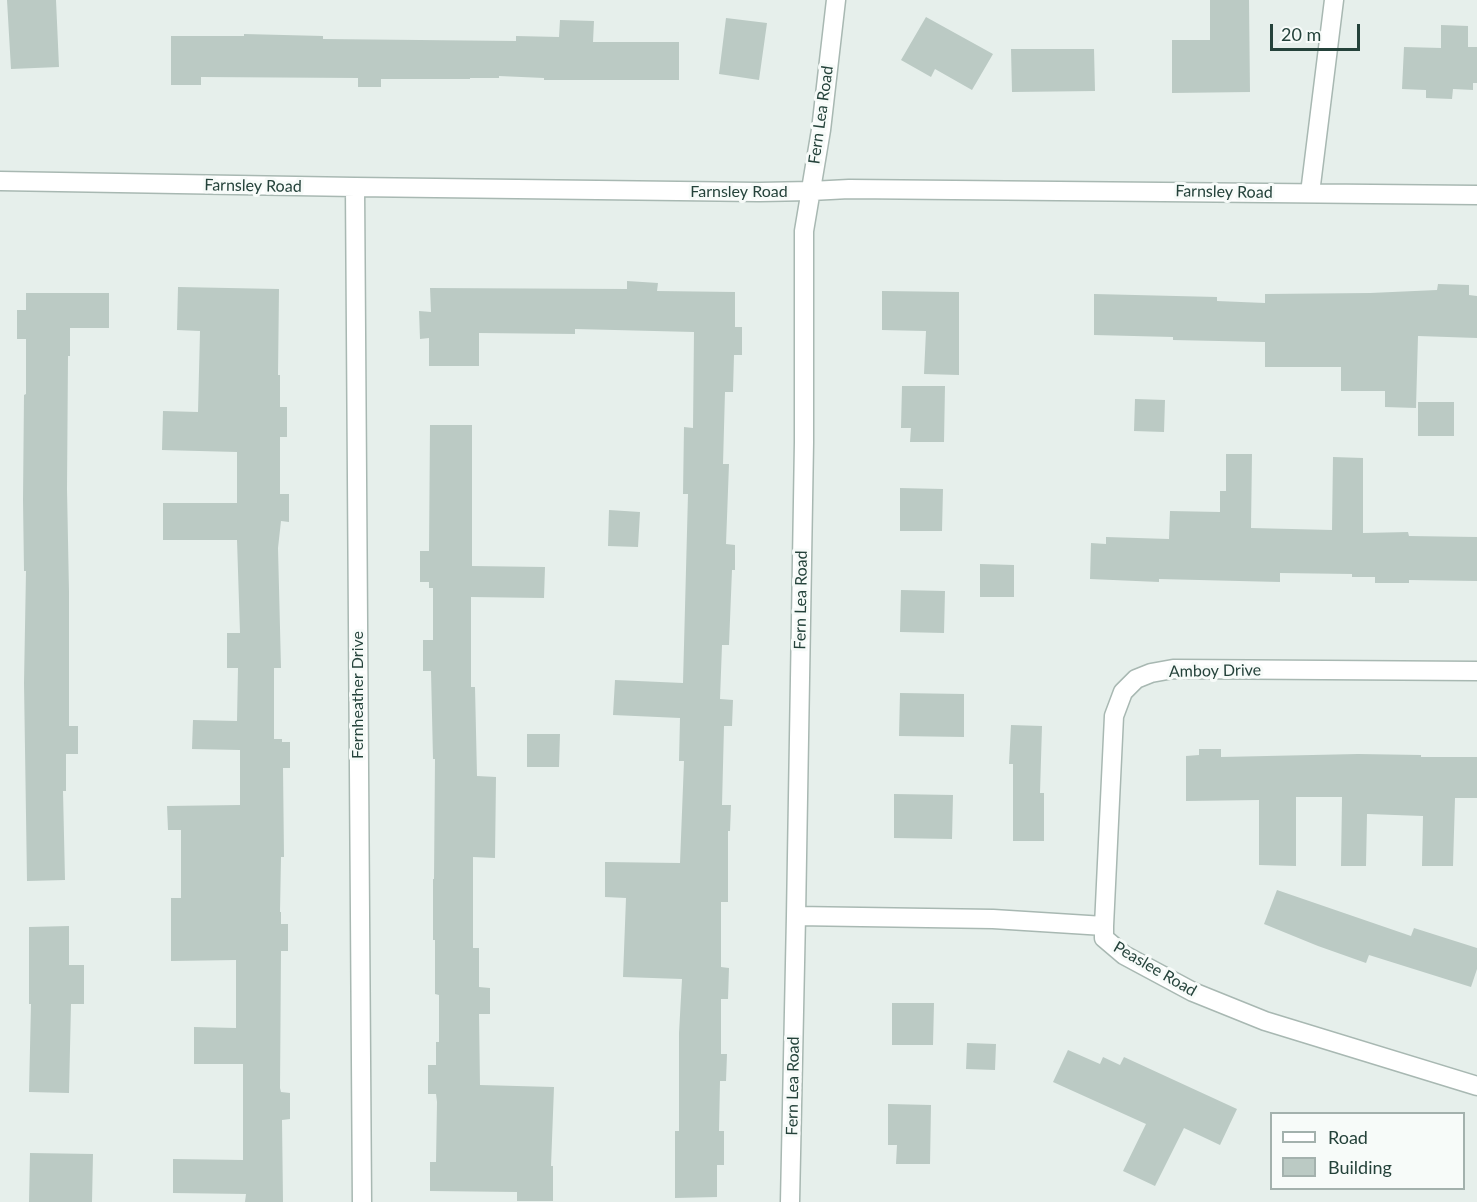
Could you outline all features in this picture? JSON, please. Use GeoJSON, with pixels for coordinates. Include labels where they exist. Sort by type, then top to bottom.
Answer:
{"type":"FeatureCollection","features":[{"type":"Feature","properties":{"kind":"street","name":"Fern Lea Road"},"geometry":{"type":"LineString","coordinates":[[790,1202],[804,442],[804,231],[821,130],[836,0]]}},
{"type":"Feature","properties":{"kind":"street"},"geometry":{"type":"LineString","coordinates":[[1310,193],[1334,0]]}},
{"type":"Feature","properties":{"kind":"street","name":"Farnsley Road"},"geometry":{"type":"LineString","coordinates":[[0,181],[355,188],[759,192],[849,189],[1477,195]]}},
{"type":"Feature","properties":{"kind":"street","name":"Fernheather Drive"},"geometry":{"type":"LineString","coordinates":[[355,188],[362,1202]]}},
{"type":"Feature","properties":{"kind":"street","name":"Amboy Drive"},"geometry":{"type":"LineString","coordinates":[[1104,926],[1114,716],[1123,692],[1137,679],[1151,673],[1173,669],[1477,671]]}},
{"type":"Feature","properties":{"kind":"street","name":"Peaslee Road"},"geometry":{"type":"LineString","coordinates":[[796,916],[993,919],[1104,926],[1104,938],[1124,955],[1192,992],[1265,1021],[1477,1086]]}},
{"type":"Feature","properties":{"kind":"building"},"geometry":{"type":"Polygon","coordinates":[[[7,0],[56,0],[59,67],[11,69],[7,0]]]}},
{"type":"Feature","properties":{"kind":"building"},"geometry":{"type":"Polygon","coordinates":[[[1210,0],[1249,0],[1250,92],[1172,93],[1172,40],[1210,40],[1210,0]]]}},
{"type":"Feature","properties":{"kind":"building"},"geometry":{"type":"Polygon","coordinates":[[[926,17],[993,54],[972,90],[935,69],[931,77],[901,60],[926,17]]]}},
{"type":"Feature","properties":{"kind":"building"},"geometry":{"type":"Polygon","coordinates":[[[726,18],[767,23],[759,80],[719,74],[726,18]]]}},
{"type":"Feature","properties":{"kind":"building"},"geometry":{"type":"Polygon","coordinates":[[[560,20],[594,21],[593,42],[679,42],[679,80],[544,80],[544,78],[499,76],[499,78],[470,79],[381,79],[381,87],[358,87],[358,78],[201,77],[201,85],[171,85],[171,36],[244,36],[244,34],[323,36],[323,39],[516,41],[516,36],[559,37],[560,20]]]}},
{"type":"Feature","properties":{"kind":"building"},"geometry":{"type":"Polygon","coordinates":[[[1441,25],[1468,26],[1468,47],[1477,47],[1477,83],[1473,83],[1473,90],[1453,89],[1452,99],[1426,98],[1426,90],[1402,89],[1404,47],[1441,48],[1441,25]]]}},
{"type":"Feature","properties":{"kind":"building"},"geometry":{"type":"Polygon","coordinates":[[[1011,49],[1094,49],[1095,91],[1012,92],[1011,49]]]}},
{"type":"Feature","properties":{"kind":"building"},"geometry":{"type":"Polygon","coordinates":[[[627,281],[658,283],[657,291],[735,292],[735,327],[742,327],[742,355],[734,355],[733,392],[725,392],[723,464],[729,464],[726,544],[735,545],[735,570],[732,570],[729,645],[722,645],[720,699],[733,700],[732,726],[724,726],[722,805],[731,805],[730,831],[728,831],[728,902],[721,902],[721,967],[729,968],[728,999],[721,999],[721,1054],[727,1054],[726,1081],[720,1081],[719,1131],[724,1131],[724,1165],[717,1165],[717,1197],[675,1198],[675,1131],[679,1131],[679,1033],[682,979],[623,977],[626,898],[605,897],[605,862],[680,863],[684,761],[679,761],[680,718],[613,715],[615,680],[683,683],[688,494],[683,494],[684,427],[693,428],[694,332],[575,329],[575,334],[479,333],[479,366],[429,366],[429,338],[420,339],[419,311],[431,312],[430,288],[627,289],[627,281]]]}},
{"type":"Feature","properties":{"kind":"building"},"geometry":{"type":"Polygon","coordinates":[[[1438,284],[1469,285],[1469,295],[1477,296],[1477,338],[1418,336],[1416,408],[1385,407],[1385,391],[1341,391],[1341,367],[1265,367],[1265,342],[1094,335],[1094,294],[1217,297],[1217,301],[1265,303],[1265,294],[1437,290],[1438,284]]]}},
{"type":"Feature","properties":{"kind":"building"},"geometry":{"type":"Polygon","coordinates":[[[178,287],[279,289],[280,407],[287,407],[287,437],[280,437],[280,494],[289,494],[289,522],[281,521],[278,548],[281,668],[274,668],[274,739],[290,742],[290,768],[283,768],[284,857],[281,857],[280,912],[281,924],[288,924],[288,951],[281,951],[280,1088],[281,1092],[290,1093],[290,1119],[282,1120],[283,1202],[245,1202],[246,1194],[173,1193],[173,1159],[243,1160],[243,1064],[194,1064],[194,1027],[236,1028],[236,960],[171,961],[171,898],[181,898],[181,830],[168,830],[167,806],[240,805],[240,750],[192,749],[193,720],[237,721],[238,668],[227,668],[227,633],[240,633],[237,540],[163,540],[163,503],[237,503],[237,452],[162,450],[163,411],[198,412],[200,331],[177,330],[178,287]]]}},
{"type":"Feature","properties":{"kind":"building"},"geometry":{"type":"Polygon","coordinates":[[[882,291],[959,292],[959,375],[924,374],[926,331],[882,330],[882,291]]]}},
{"type":"Feature","properties":{"kind":"building"},"geometry":{"type":"Polygon","coordinates":[[[26,293],[109,293],[109,328],[70,328],[67,489],[69,726],[78,726],[78,754],[66,754],[66,791],[63,791],[65,880],[27,881],[24,683],[26,571],[24,571],[23,500],[26,339],[17,339],[17,310],[26,310],[26,293]]]}},
{"type":"Feature","properties":{"kind":"building"},"geometry":{"type":"Polygon","coordinates":[[[902,386],[945,386],[944,442],[910,442],[911,428],[901,428],[902,386]]]}},
{"type":"Feature","properties":{"kind":"building"},"geometry":{"type":"Polygon","coordinates":[[[1135,399],[1165,400],[1164,432],[1134,431],[1135,399]]]}},
{"type":"Feature","properties":{"kind":"building"},"geometry":{"type":"Polygon","coordinates":[[[1418,402],[1454,402],[1454,436],[1418,436],[1418,402]]]}},
{"type":"Feature","properties":{"kind":"building"},"geometry":{"type":"Polygon","coordinates":[[[430,425],[472,425],[472,566],[545,567],[544,598],[471,597],[471,687],[475,687],[477,776],[496,777],[495,858],[473,857],[473,948],[479,948],[479,987],[490,988],[490,1014],[479,1014],[480,1085],[554,1087],[551,1166],[553,1166],[553,1201],[517,1201],[517,1192],[430,1191],[430,1162],[436,1162],[437,1102],[436,1094],[428,1094],[428,1065],[436,1065],[436,1042],[439,1042],[439,995],[435,994],[435,940],[433,940],[435,759],[433,759],[431,671],[423,671],[423,640],[433,640],[433,588],[429,588],[429,582],[420,582],[420,551],[429,551],[430,425]]]}},
{"type":"Feature","properties":{"kind":"building"},"geometry":{"type":"Polygon","coordinates":[[[1226,454],[1252,454],[1251,528],[1332,530],[1333,457],[1363,458],[1363,533],[1408,532],[1409,536],[1477,537],[1477,581],[1409,580],[1409,583],[1375,583],[1375,577],[1352,577],[1352,574],[1280,573],[1280,582],[1159,579],[1159,582],[1090,579],[1091,543],[1106,544],[1106,537],[1169,539],[1170,511],[1220,512],[1220,491],[1226,491],[1226,454]]]}},
{"type":"Feature","properties":{"kind":"building"},"geometry":{"type":"Polygon","coordinates":[[[900,488],[943,489],[942,531],[900,531],[900,488]]]}},
{"type":"Feature","properties":{"kind":"building"},"geometry":{"type":"Polygon","coordinates":[[[609,510],[640,512],[638,547],[608,546],[609,510]]]}},
{"type":"Feature","properties":{"kind":"building"},"geometry":{"type":"Polygon","coordinates":[[[980,564],[1014,565],[1014,597],[980,597],[980,564]]]}},
{"type":"Feature","properties":{"kind":"building"},"geometry":{"type":"Polygon","coordinates":[[[901,590],[945,591],[944,633],[900,632],[901,590]]]}},
{"type":"Feature","properties":{"kind":"building"},"geometry":{"type":"Polygon","coordinates":[[[900,693],[964,694],[964,737],[899,736],[900,693]]]}},
{"type":"Feature","properties":{"kind":"building"},"geometry":{"type":"Polygon","coordinates":[[[1011,725],[1042,726],[1040,793],[1044,793],[1044,841],[1013,841],[1013,764],[1009,764],[1011,725]]]}},
{"type":"Feature","properties":{"kind":"building"},"geometry":{"type":"Polygon","coordinates":[[[527,734],[560,734],[559,767],[527,767],[527,734]]]}},
{"type":"Feature","properties":{"kind":"building"},"geometry":{"type":"Polygon","coordinates":[[[1199,749],[1221,749],[1221,757],[1358,754],[1477,757],[1477,798],[1455,798],[1453,866],[1422,866],[1423,816],[1367,814],[1366,866],[1341,866],[1342,797],[1296,797],[1296,866],[1259,865],[1259,800],[1186,801],[1186,756],[1199,755],[1199,749]]]}},
{"type":"Feature","properties":{"kind":"building"},"geometry":{"type":"Polygon","coordinates":[[[894,794],[953,795],[952,839],[894,838],[894,794]]]}},
{"type":"Feature","properties":{"kind":"building"},"geometry":{"type":"Polygon","coordinates":[[[1277,890],[1411,936],[1414,928],[1477,948],[1477,969],[1471,987],[1369,955],[1366,963],[1264,924],[1277,890]]]}},
{"type":"Feature","properties":{"kind":"building"},"geometry":{"type":"Polygon","coordinates":[[[69,926],[69,965],[84,965],[84,1004],[71,1004],[69,1093],[29,1092],[31,1004],[29,1004],[29,927],[69,926]]]}},
{"type":"Feature","properties":{"kind":"building"},"geometry":{"type":"Polygon","coordinates":[[[892,1003],[934,1003],[933,1045],[892,1045],[892,1003]]]}},
{"type":"Feature","properties":{"kind":"building"},"geometry":{"type":"Polygon","coordinates":[[[967,1043],[996,1044],[995,1070],[966,1069],[967,1043]]]}},
{"type":"Feature","properties":{"kind":"building"},"geometry":{"type":"Polygon","coordinates":[[[1068,1050],[1100,1064],[1103,1057],[1120,1065],[1124,1057],[1237,1109],[1220,1145],[1184,1128],[1155,1186],[1123,1171],[1146,1124],[1053,1082],[1068,1050]]]}},
{"type":"Feature","properties":{"kind":"building"},"geometry":{"type":"Polygon","coordinates":[[[888,1104],[931,1105],[930,1164],[896,1164],[897,1145],[888,1145],[888,1104]]]}},
{"type":"Feature","properties":{"kind":"building"},"geometry":{"type":"Polygon","coordinates":[[[30,1153],[93,1154],[92,1202],[29,1202],[30,1153]]]}}]}
